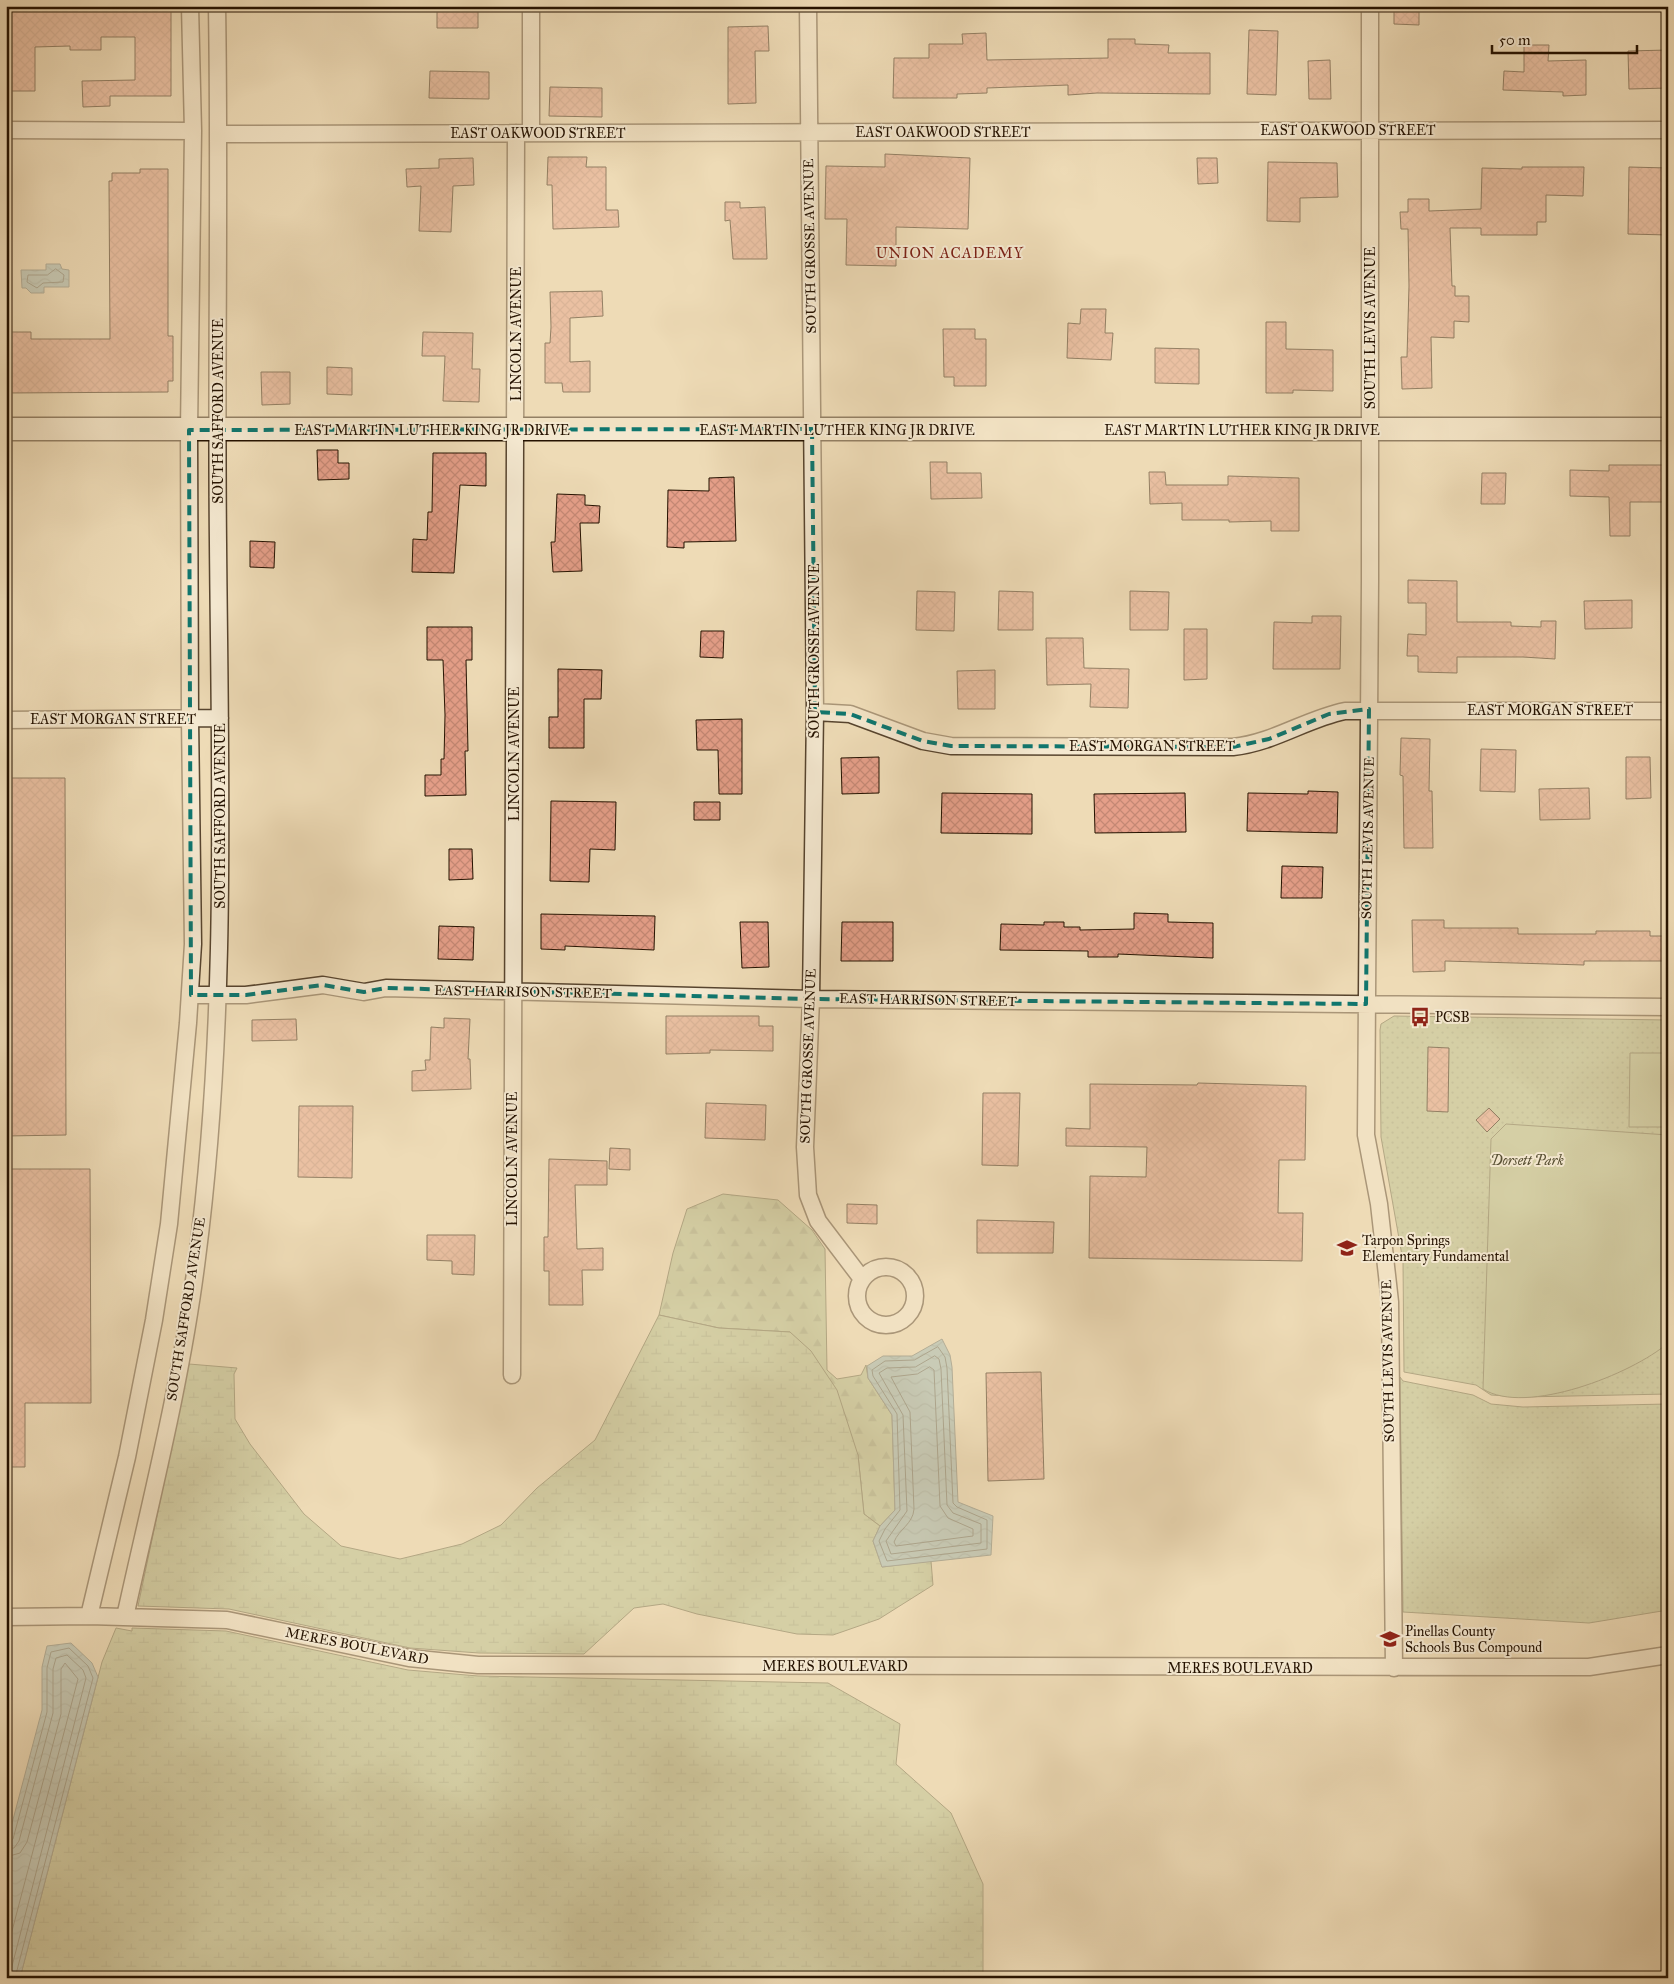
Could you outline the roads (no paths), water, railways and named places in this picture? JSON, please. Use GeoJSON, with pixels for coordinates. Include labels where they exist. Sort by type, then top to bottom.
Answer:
{"type":"FeatureCollection","features":[{"type":"Feature","properties":{"kind":"street","name":"SOUTH SAFFORD AVENUE"},"geometry":{"type":"LineString","coordinates":[[89,1616],[127,1457],[154,1320],[168,1224],[191,995],[193,944],[189,430],[193,130],[190,6]]}},
{"type":"Feature","properties":{"kind":"street","name":"SOUTH SAFFORD AVENUE"},"geometry":{"type":"LineString","coordinates":[[125,1617],[177,1374],[197,1262],[209,1133],[220,955],[217,430],[218,6]]}},
{"type":"Feature","properties":{"kind":"street","name":"LINCOLN AVENUE"},"geometry":{"type":"LineString","coordinates":[[512,1375],[516,430],[524,133],[531,6]]}},
{"type":"Feature","properties":{"kind":"street","name":"SOUTH GROSSE AVENUE"},"geometry":{"type":"LineString","coordinates":[[808,6],[815,712],[811,999],[805,1147],[808,1195],[818,1221],[862,1279]]}},
{"type":"Feature","properties":{"kind":"street","name":"SOUTH LEVIS AVENUE"},"geometry":{"type":"LineString","coordinates":[[1370,6],[1370,430],[1366,1136],[1378,1204],[1390,1302],[1394,1668]]}},
{"type":"Feature","properties":{"kind":"street"},"geometry":{"type":"LineString","coordinates":[[6,130],[193,130]]}},
{"type":"Feature","properties":{"kind":"street","name":"EAST OAKWOOD STREET"},"geometry":{"type":"LineString","coordinates":[[219,134],[1668,130]]}},
{"type":"Feature","properties":{"kind":"street","name":"EAST MARTIN LUTHER KING JR DRIVE"},"geometry":{"type":"LineString","coordinates":[[6,429],[1668,429]]}},
{"type":"Feature","properties":{"kind":"street","name":"EAST MORGAN STREET"},"geometry":{"type":"LineString","coordinates":[[815,712],[850,714],[923,741],[951,746],[1233,747],[1269,740],[1328,714],[1369,709],[1668,711]]}},
{"type":"Feature","properties":{"kind":"street","name":"EAST MORGAN STREET"},"geometry":{"type":"LineString","coordinates":[[6,720],[220,718]]}},
{"type":"Feature","properties":{"kind":"street","name":"EAST HARRISON STREET"},"geometry":{"type":"LineString","coordinates":[[191,995],[246,995],[323,985],[364,992],[386,988],[811,999],[1668,1007]]}},
{"type":"Feature","properties":{"kind":"street","name":"MERES BOULEVARD"},"geometry":{"type":"LineString","coordinates":[[6,1617],[89,1616],[227,1620],[409,1658],[478,1665],[1589,1667],[1668,1655]]}},
{"type":"Feature","properties":{"kind":"water"},"geometry":{"type":"Polygon","coordinates":[[[46,264],[60,264],[62,269],[69,270],[69,287],[44,287],[44,293],[31,293],[26,288],[22,288],[21,270],[46,270],[46,264]]]}},
{"type":"Feature","properties":{"kind":"water"},"geometry":{"type":"Polygon","coordinates":[[[942,1339],[950,1355],[952,1367],[958,1502],[993,1516],[991,1555],[882,1567],[873,1541],[880,1526],[895,1510],[892,1415],[868,1378],[867,1366],[883,1356],[912,1356],[942,1339]]]}},
{"type":"Feature","properties":{"kind":"water"},"geometry":{"type":"Polygon","coordinates":[[[71,1643],[92,1663],[98,1677],[20,1978],[6,1978],[6,1846],[42,1710],[42,1667],[47,1646],[71,1643]]]}},
{"type":"Feature","properties":{"kind":"place","name":"PCSB"},"geometry":{"type":"Point","coordinates":[1420,1017]}},
{"type":"Feature","properties":{"kind":"place","name":"Tarpon Springs Elementary Fundamental"},"geometry":{"type":"Point","coordinates":[1347,1248]}},
{"type":"Feature","properties":{"kind":"place","name":"Pinellas County Schools Bus Compound"},"geometry":{"type":"Point","coordinates":[1390,1639]}},
{"type":"Feature","properties":{"kind":"district","name":"UNION ACADEMY"},"geometry":{"type":"Point","coordinates":[950,253]}},
{"type":"Feature","properties":{"kind":"park label","name":"Dorsett Park"},"geometry":{"type":"Point","coordinates":[1527,1160]}}]}
